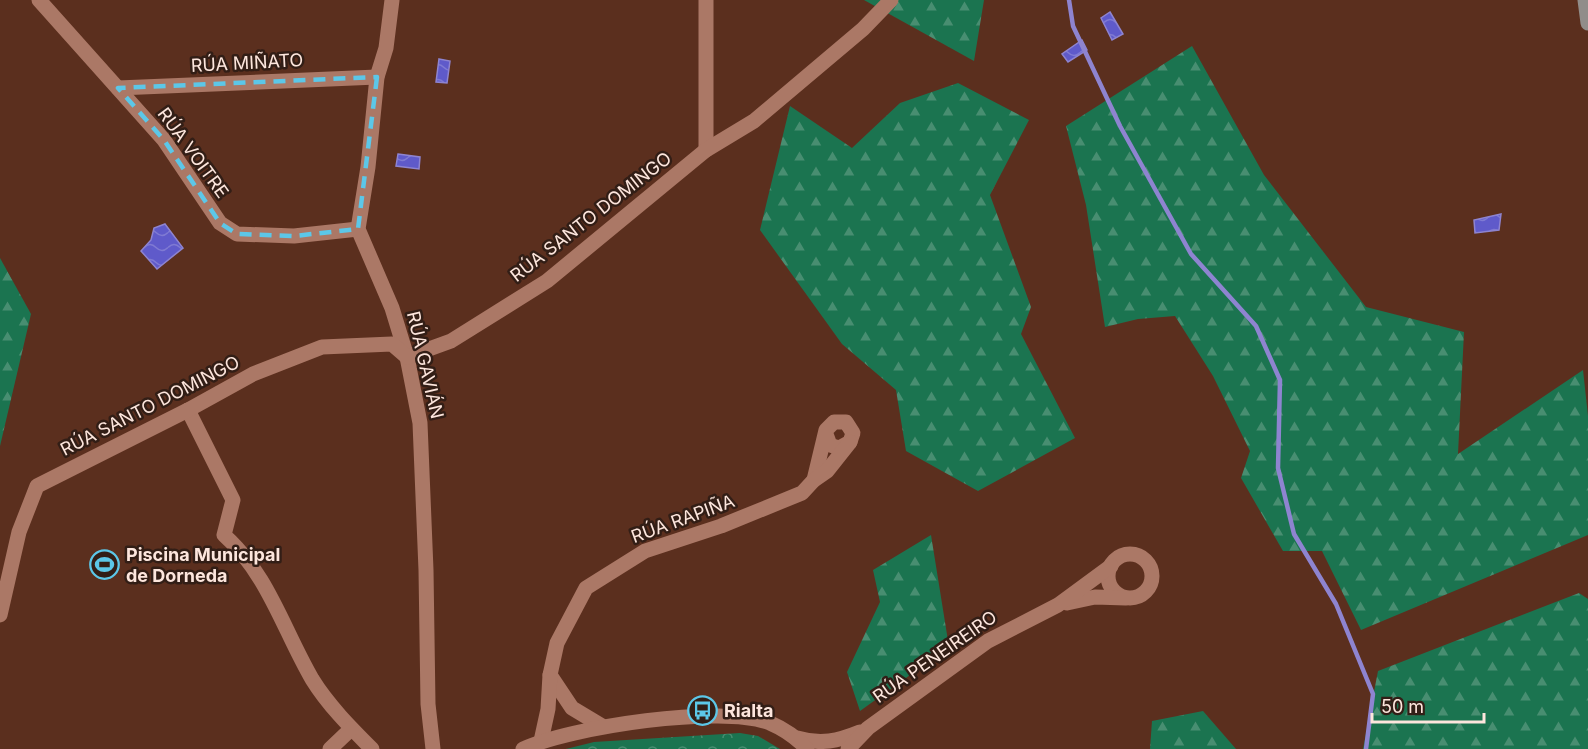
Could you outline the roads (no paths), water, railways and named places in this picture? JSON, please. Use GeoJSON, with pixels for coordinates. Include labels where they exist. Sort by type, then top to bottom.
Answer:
{"type":"FeatureCollection","features":[{"type":"Feature","properties":{"kind":"street","name":"RÚA VOITRE"},"geometry":{"type":"LineString","coordinates":[[39,0],[164,140],[220,223],[237,234],[294,236],[358,229]]}},
{"type":"Feature","properties":{"kind":"street"},"geometry":{"type":"LineString","coordinates":[[358,229],[368,167],[377,77],[386,48],[392,0]]}},
{"type":"Feature","properties":{"kind":"street"},"geometry":{"type":"LineString","coordinates":[[706,0],[706,150]]}},
{"type":"Feature","properties":{"kind":"street","name":"RÚA SANTO DOMINGO"},"geometry":{"type":"LineString","coordinates":[[1,609],[19,532],[38,486],[189,410],[253,374],[322,347],[392,344],[407,357],[451,341],[547,281],[706,150],[754,122],[863,29],[891,0]]}},
{"type":"Feature","properties":{"kind":"street"},"geometry":{"type":"LineString","coordinates":[[1585,0],[1588,23]]}},
{"type":"Feature","properties":{"kind":"street","name":"RÚA MIÑATO"},"geometry":{"type":"LineString","coordinates":[[118,88],[377,77]]}},
{"type":"Feature","properties":{"kind":"street","name":"RÚA GAVIÁN"},"geometry":{"type":"LineString","coordinates":[[358,229],[392,308],[407,357],[420,423],[428,704],[433,749]]}},
{"type":"Feature","properties":{"kind":"street"},"geometry":{"type":"LineString","coordinates":[[189,410],[233,500],[224,535],[244,552],[259,573],[313,680],[351,729],[372,749]]}},
{"type":"Feature","properties":{"kind":"street","name":"RÚA RAPIÑA"},"geometry":{"type":"LineString","coordinates":[[541,741],[548,710],[550,675],[557,643],[586,588],[645,551],[786,502],[802,494],[814,480],[827,471],[850,442],[853,433],[846,422],[832,423],[826,434],[814,480]]}},
{"type":"Feature","properties":{"kind":"street","name":"RÚA PENEIREIRO"},"geometry":{"type":"LineString","coordinates":[[848,749],[868,728],[988,641],[1058,605],[1111,566],[1118,558],[1132,554],[1143,559],[1150,567],[1150,584],[1146,591],[1131,598],[1095,597],[1058,605]]}},
{"type":"Feature","properties":{"kind":"street"},"geometry":{"type":"LineString","coordinates":[[1111,566],[1108,577],[1110,584],[1121,596],[1131,598]]}},
{"type":"Feature","properties":{"kind":"street"},"geometry":{"type":"LineString","coordinates":[[550,675],[572,708],[602,726]]}},
{"type":"Feature","properties":{"kind":"street"},"geometry":{"type":"LineString","coordinates":[[523,749],[541,741],[602,726],[727,717],[769,722],[802,743]]}},
{"type":"Feature","properties":{"kind":"street","name":"RÚA PENEIREIRO"},"geometry":{"type":"LineString","coordinates":[[802,743],[837,742],[868,728]]}},
{"type":"Feature","properties":{"kind":"street"},"geometry":{"type":"LineString","coordinates":[[330,749],[351,729]]}},
{"type":"Feature","properties":{"kind":"water"},"geometry":{"type":"Polygon","coordinates":[[[1110,12],[1123,34],[1112,40],[1101,18],[1110,12]]]}},
{"type":"Feature","properties":{"kind":"water"},"geometry":{"type":"Polygon","coordinates":[[[1082,40],[1087,50],[1068,62],[1062,54],[1082,40]]]}},
{"type":"Feature","properties":{"kind":"water"},"geometry":{"type":"Polygon","coordinates":[[[439,59],[450,61],[447,83],[436,82],[439,59]]]}},
{"type":"Feature","properties":{"kind":"water"},"geometry":{"type":"Polygon","coordinates":[[[398,154],[420,157],[419,169],[396,166],[398,154]]]}},
{"type":"Feature","properties":{"kind":"water"},"geometry":{"type":"Polygon","coordinates":[[[1501,214],[1499,230],[1475,233],[1474,220],[1501,214]]]}},
{"type":"Feature","properties":{"kind":"water"},"geometry":{"type":"Polygon","coordinates":[[[165,224],[183,248],[157,269],[141,251],[151,240],[154,228],[165,224]]]}},
{"type":"Feature","properties":{"kind":"waterway"},"geometry":{"type":"LineString","coordinates":[[1069,0],[1073,26],[1120,126],[1191,254],[1256,326],[1280,380],[1278,468],[1294,534],[1336,604],[1373,694],[1366,749]]}},
{"type":"Feature","properties":{"kind":"place","name":"Piscina Municipal de Dorneda"},"geometry":{"type":"Point","coordinates":[105,565]}},
{"type":"Feature","properties":{"kind":"place","name":"Rialta"},"geometry":{"type":"Point","coordinates":[703,711]}}]}
